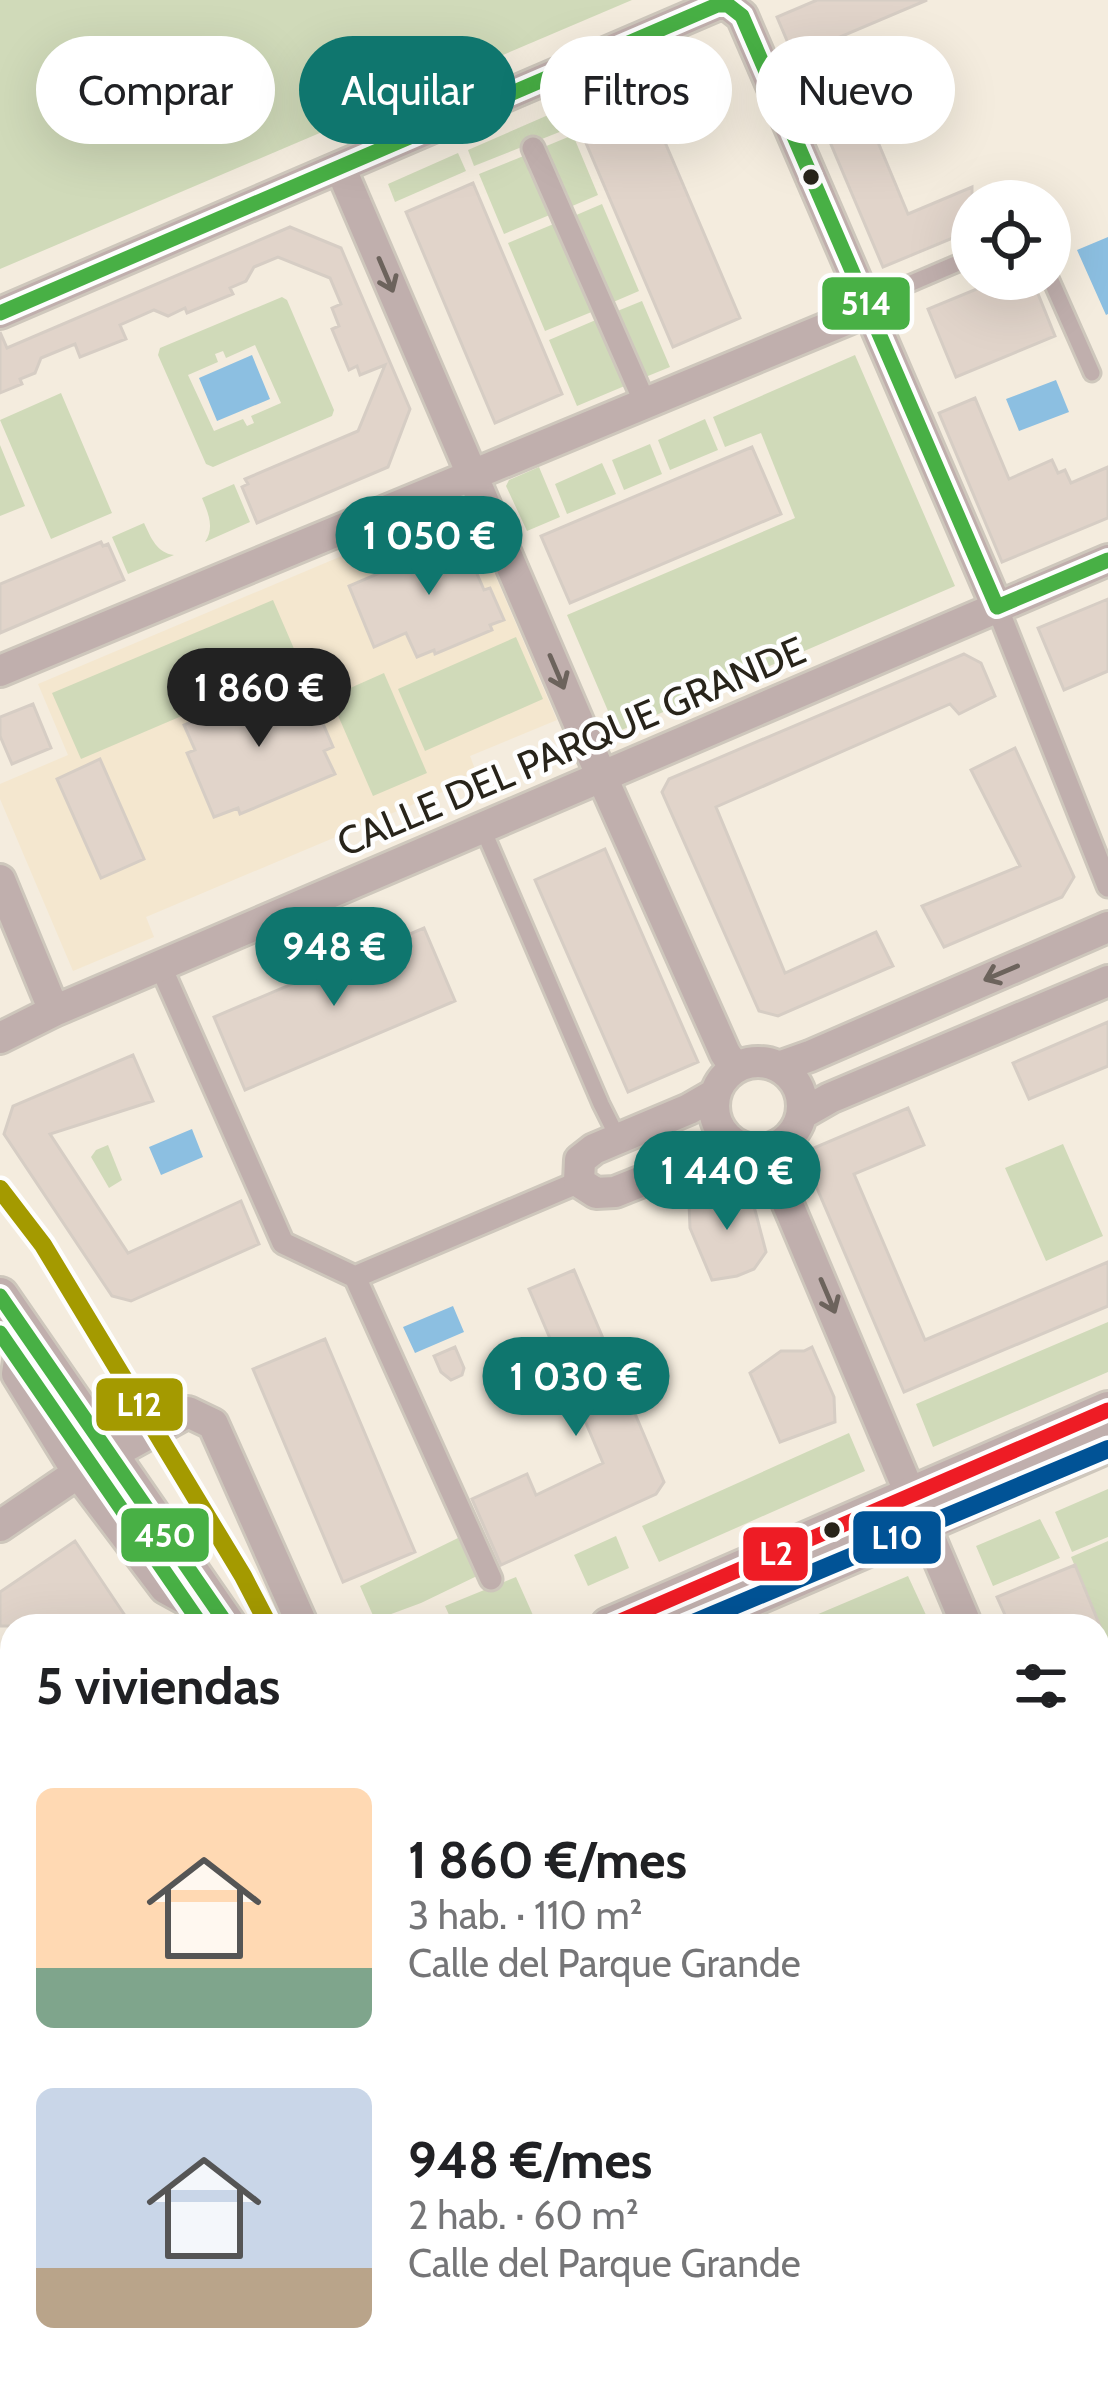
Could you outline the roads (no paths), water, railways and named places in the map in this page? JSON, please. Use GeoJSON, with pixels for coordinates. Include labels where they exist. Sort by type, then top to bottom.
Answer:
{"type":"FeatureCollection","features":[{"type":"Feature","properties":{"kind":"street"},"geometry":{"type":"LineString","coordinates":[[0,313],[718,5],[728,5],[742,16],[868,306],[997,607],[1108,886]]}},
{"type":"Feature","properties":{"kind":"street"},"geometry":{"type":"LineString","coordinates":[[533,148],[644,404]]}},
{"type":"Feature","properties":{"kind":"street"},"geometry":{"type":"LineString","coordinates":[[340,167],[601,775],[735,1068]]}},
{"type":"Feature","properties":{"kind":"street"},"geometry":{"type":"LineString","coordinates":[[0,671],[868,306]]}},
{"type":"Feature","properties":{"kind":"street","name":"CALLE DEL PARQUE GRANDE"},"geometry":{"type":"LineString","coordinates":[[0,1038],[481,826],[1108,560]]}},
{"type":"Feature","properties":{"kind":"street"},"geometry":{"type":"LineString","coordinates":[[0,880],[54,1011]]}},
{"type":"Feature","properties":{"kind":"street"},"geometry":{"type":"LineString","coordinates":[[779,1067],[1108,927]]}},
{"type":"Feature","properties":{"kind":"street"},"geometry":{"type":"LineString","coordinates":[[160,965],[283,1244],[355,1277],[491,1579]]}},
{"type":"Feature","properties":{"kind":"street"},"geometry":{"type":"LineString","coordinates":[[802,1114],[1108,981]]}},
{"type":"Feature","properties":{"kind":"street"},"geometry":{"type":"LineString","coordinates":[[579,1182],[596,1193],[615,1192],[750,1147],[782,1144],[799,1126],[802,1114],[802,1097],[793,1078],[779,1067],[750,1062],[735,1068],[723,1078],[715,1113],[723,1133],[750,1147],[962,1614]]}},
{"type":"Feature","properties":{"kind":"street"},"geometry":{"type":"LineString","coordinates":[[579,1182],[580,1160],[594,1149],[716,1094]]}},
{"type":"Feature","properties":{"kind":"street"},"geometry":{"type":"LineString","coordinates":[[355,1277],[579,1182]]}},
{"type":"Feature","properties":{"kind":"street"},"geometry":{"type":"LineString","coordinates":[[0,1296],[34,1345],[94,1464],[219,1614]]}},
{"type":"Feature","properties":{"kind":"street"},"geometry":{"type":"LineString","coordinates":[[711,1614],[1108,1411]]}},
{"type":"Feature","properties":{"kind":"street"},"geometry":{"type":"LineString","coordinates":[[0,1526],[94,1464],[188,1412],[213,1424],[298,1614]]}},
{"type":"Feature","properties":{"kind":"street"},"geometry":{"type":"LineString","coordinates":[[641,1614],[1108,1444]]}},
{"type":"Feature","properties":{"kind":"lane"},"geometry":{"type":"LineString","coordinates":[[868,306],[951,267]]}},
{"type":"Feature","properties":{"kind":"lane"},"geometry":{"type":"LineString","coordinates":[[1060,300],[1092,373]]}},
{"type":"Feature","properties":{"kind":"lane"},"geometry":{"type":"LineString","coordinates":[[481,826],[618,1138]]}},
{"type":"Feature","properties":{"kind":"water"},"geometry":{"type":"Polygon","coordinates":[[[1108,237],[1108,314],[1106,315],[1077,250],[1108,237]]]}},
{"type":"Feature","properties":{"kind":"water"},"geometry":{"type":"Polygon","coordinates":[[[252,355],[270,399],[217,421],[199,378],[252,355]]]}},
{"type":"Feature","properties":{"kind":"water"},"geometry":{"type":"Polygon","coordinates":[[[1056,380],[1069,412],[1019,431],[1006,399],[1056,380]]]}},
{"type":"Feature","properties":{"kind":"water"},"geometry":{"type":"Polygon","coordinates":[[[192,1129],[203,1157],[161,1175],[149,1147],[192,1129]]]}},
{"type":"Feature","properties":{"kind":"water"},"geometry":{"type":"Polygon","coordinates":[[[453,1306],[464,1332],[415,1353],[403,1327],[453,1306]]]}}]}
